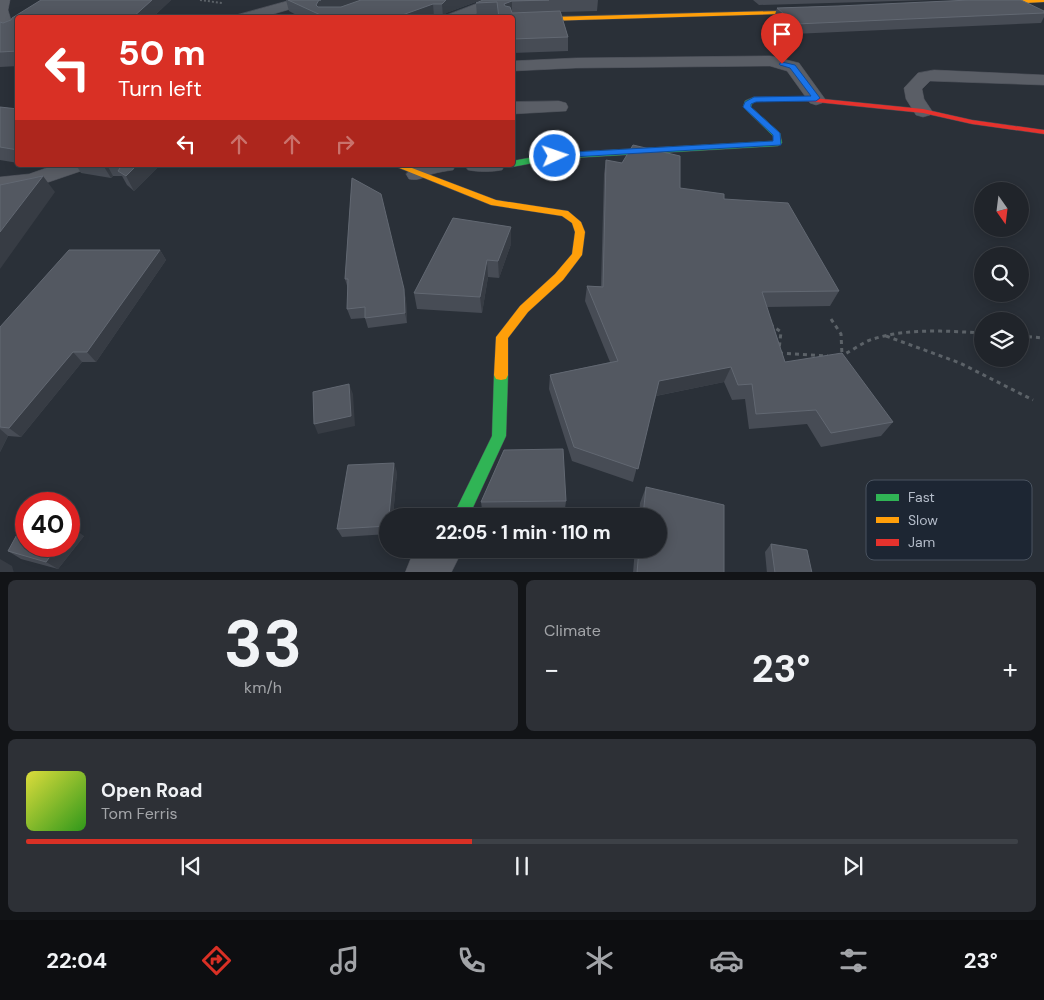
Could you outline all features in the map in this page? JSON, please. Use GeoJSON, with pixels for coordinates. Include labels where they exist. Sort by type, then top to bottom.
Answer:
{"type":"FeatureCollection","features":[{"type":"Feature","properties":{"kind":"street"},"geometry":{"type":"LineString","coordinates":[[3,0],[1,10],[4,23],[15,27]]}},
{"type":"Feature","properties":{"kind":"street"},"geometry":{"type":"LineString","coordinates":[[253,15],[306,0]]}},
{"type":"Feature","properties":{"kind":"street"},"geometry":{"type":"LineString","coordinates":[[460,15],[498,0]]}},
{"type":"Feature","properties":{"kind":"street"},"geometry":{"type":"LineString","coordinates":[[977,4],[1044,0]]}},
{"type":"Feature","properties":{"kind":"street"},"geometry":{"type":"LineString","coordinates":[[515,20],[824,11]]}},
{"type":"Feature","properties":{"kind":"street"},"geometry":{"type":"LineString","coordinates":[[515,66],[576,63],[772,61],[792,67],[816,98]]}},
{"type":"Feature","properties":{"kind":"street"},"geometry":{"type":"LineString","coordinates":[[923,111],[915,99],[913,88],[924,77],[934,75],[1044,80]]}},
{"type":"Feature","properties":{"kind":"street"},"geometry":{"type":"LineString","coordinates":[[515,164],[555,156],[778,143],[777,135],[747,107],[748,103],[754,99],[816,98],[923,111],[972,122],[1044,132]]}},
{"type":"Feature","properties":{"kind":"street"},"geometry":{"type":"LineString","coordinates":[[515,108],[559,106]]}},
{"type":"Feature","properties":{"kind":"street"},"geometry":{"type":"LineString","coordinates":[[0,184],[32,180],[70,167]]}},
{"type":"Feature","properties":{"kind":"street"},"geometry":{"type":"LineString","coordinates":[[401,167],[494,202],[565,213],[576,222],[580,232],[577,255],[559,277],[524,309],[502,338],[499,436],[465,508]]}},
{"type":"Feature","properties":{"kind":"street"},"geometry":{"type":"LineString","coordinates":[[417,174],[424,169],[434,167]]}},
{"type":"Feature","properties":{"kind":"street"},"geometry":{"type":"LineString","coordinates":[[426,572],[436,558]]}},
{"type":"Feature","properties":{"kind":"path"},"geometry":{"type":"LineString","coordinates":[[831,319],[841,334],[842,356]]}},
{"type":"Feature","properties":{"kind":"path"},"geometry":{"type":"LineString","coordinates":[[766,322],[781,332],[779,353]]}},
{"type":"Feature","properties":{"kind":"path"},"geometry":{"type":"LineString","coordinates":[[769,352],[842,356],[849,349],[883,334],[947,331],[974,333]]}},
{"type":"Feature","properties":{"kind":"path"},"geometry":{"type":"LineString","coordinates":[[883,334],[960,363],[1033,400]]}},
{"type":"Feature","properties":{"kind":"path"},"geometry":{"type":"LineString","coordinates":[[1029,337],[1044,338]]}},
{"type":"Feature","properties":{"kind":"building"},"geometry":{"type":"Polygon","coordinates":[[[41,0],[152,0],[135,15],[17,15],[41,0]]]}},
{"type":"Feature","properties":{"kind":"building"},"geometry":{"type":"Polygon","coordinates":[[[288,0],[319,0],[316,5],[318,7],[341,7],[361,0],[446,0],[442,4],[433,4],[402,15],[320,15],[288,0]]]}},
{"type":"Feature","properties":{"kind":"building"},"geometry":{"type":"Polygon","coordinates":[[[483,0],[549,0],[512,1],[504,4],[510,7],[512,13],[560,11],[568,37],[515,39],[515,15],[499,15],[497,2],[476,3],[483,0]]]}},
{"type":"Feature","properties":{"kind":"building"},"geometry":{"type":"Polygon","coordinates":[[[970,0],[1021,0],[1044,11],[1044,13],[796,24],[777,8],[838,6],[970,0]]]}},
{"type":"Feature","properties":{"kind":"building"},"geometry":{"type":"Polygon","coordinates":[[[15,16],[15,51],[0,52],[0,22],[3,23],[15,16]]]}},
{"type":"Feature","properties":{"kind":"building"},"geometry":{"type":"Polygon","coordinates":[[[0,107],[15,109],[15,150],[0,147],[0,107]]]}},
{"type":"Feature","properties":{"kind":"building"},"geometry":{"type":"Polygon","coordinates":[[[633,145],[680,156],[680,188],[724,194],[724,199],[788,203],[839,291],[762,292],[785,362],[842,353],[893,422],[831,433],[816,410],[756,414],[752,384],[738,385],[731,367],[659,381],[638,469],[574,447],[550,375],[618,361],[587,286],[603,287],[606,160],[622,163],[633,145]]]}},
{"type":"Feature","properties":{"kind":"building"},"geometry":{"type":"Polygon","coordinates":[[[121,167],[135,167],[126,176],[118,171],[121,167]]]}},
{"type":"Feature","properties":{"kind":"building"},"geometry":{"type":"Polygon","coordinates":[[[43,176],[0,232],[0,185],[43,176]]]}},
{"type":"Feature","properties":{"kind":"building"},"geometry":{"type":"Polygon","coordinates":[[[352,178],[381,194],[404,289],[405,313],[365,318],[365,307],[347,309],[348,279],[345,279],[352,178]]]}},
{"type":"Feature","properties":{"kind":"building"},"geometry":{"type":"Polygon","coordinates":[[[453,218],[511,227],[498,261],[487,260],[480,297],[414,293],[453,218]]]}},
{"type":"Feature","properties":{"kind":"building"},"geometry":{"type":"Polygon","coordinates":[[[69,250],[160,250],[87,352],[73,352],[9,428],[0,427],[0,327],[69,250]]]}},
{"type":"Feature","properties":{"kind":"building"},"geometry":{"type":"Polygon","coordinates":[[[349,384],[351,416],[314,424],[313,392],[349,384]]]}},
{"type":"Feature","properties":{"kind":"building"},"geometry":{"type":"Polygon","coordinates":[[[563,449],[566,501],[481,502],[504,450],[563,449]]]}},
{"type":"Feature","properties":{"kind":"building"},"geometry":{"type":"Polygon","coordinates":[[[394,463],[390,508],[379,508],[379,527],[337,529],[348,465],[394,463]]]}},
{"type":"Feature","properties":{"kind":"building"},"geometry":{"type":"Polygon","coordinates":[[[646,487],[724,505],[724,572],[637,572],[638,558],[667,558],[667,508],[644,508],[646,487]]]}},
{"type":"Feature","properties":{"kind":"building"},"geometry":{"type":"Polygon","coordinates":[[[15,538],[15,553],[8,551],[15,538]]]}},
{"type":"Feature","properties":{"kind":"building"},"geometry":{"type":"Polygon","coordinates":[[[771,544],[807,550],[812,572],[775,572],[771,544]]]}},
{"type":"Feature","properties":{"kind":"building"},"geometry":{"type":"Polygon","coordinates":[[[29,557],[50,557],[46,562],[29,557]]]}},
{"type":"Feature","properties":{"kind":"traffic: fast"},"geometry":{"type":"LineString","coordinates":[[515,163],[555,156],[778,143],[777,135],[747,107],[748,103],[754,99],[806,99]]}},
{"type":"Feature","properties":{"kind":"traffic: fast"},"geometry":{"type":"LineString","coordinates":[[465,508],[499,436],[501,375]]}},
{"type":"Feature","properties":{"kind":"traffic: slow"},"geometry":{"type":"LineString","coordinates":[[986,3],[1044,0]]}},
{"type":"Feature","properties":{"kind":"traffic: slow"},"geometry":{"type":"LineString","coordinates":[[515,20],[813,11]]}},
{"type":"Feature","properties":{"kind":"traffic: slow"},"geometry":{"type":"LineString","coordinates":[[401,167],[494,203],[565,213],[576,222],[580,232],[577,255],[559,277],[524,309],[502,337],[501,375]]}},
{"type":"Feature","properties":{"kind":"traffic: jam"},"geometry":{"type":"LineString","coordinates":[[806,99],[923,111],[972,122],[1044,132]]}},
{"type":"Feature","properties":{"kind":"route"},"geometry":{"type":"LineString","coordinates":[[555,156],[778,143],[777,135],[747,107],[748,103],[754,99],[816,98],[792,67],[782,64]]}}]}
